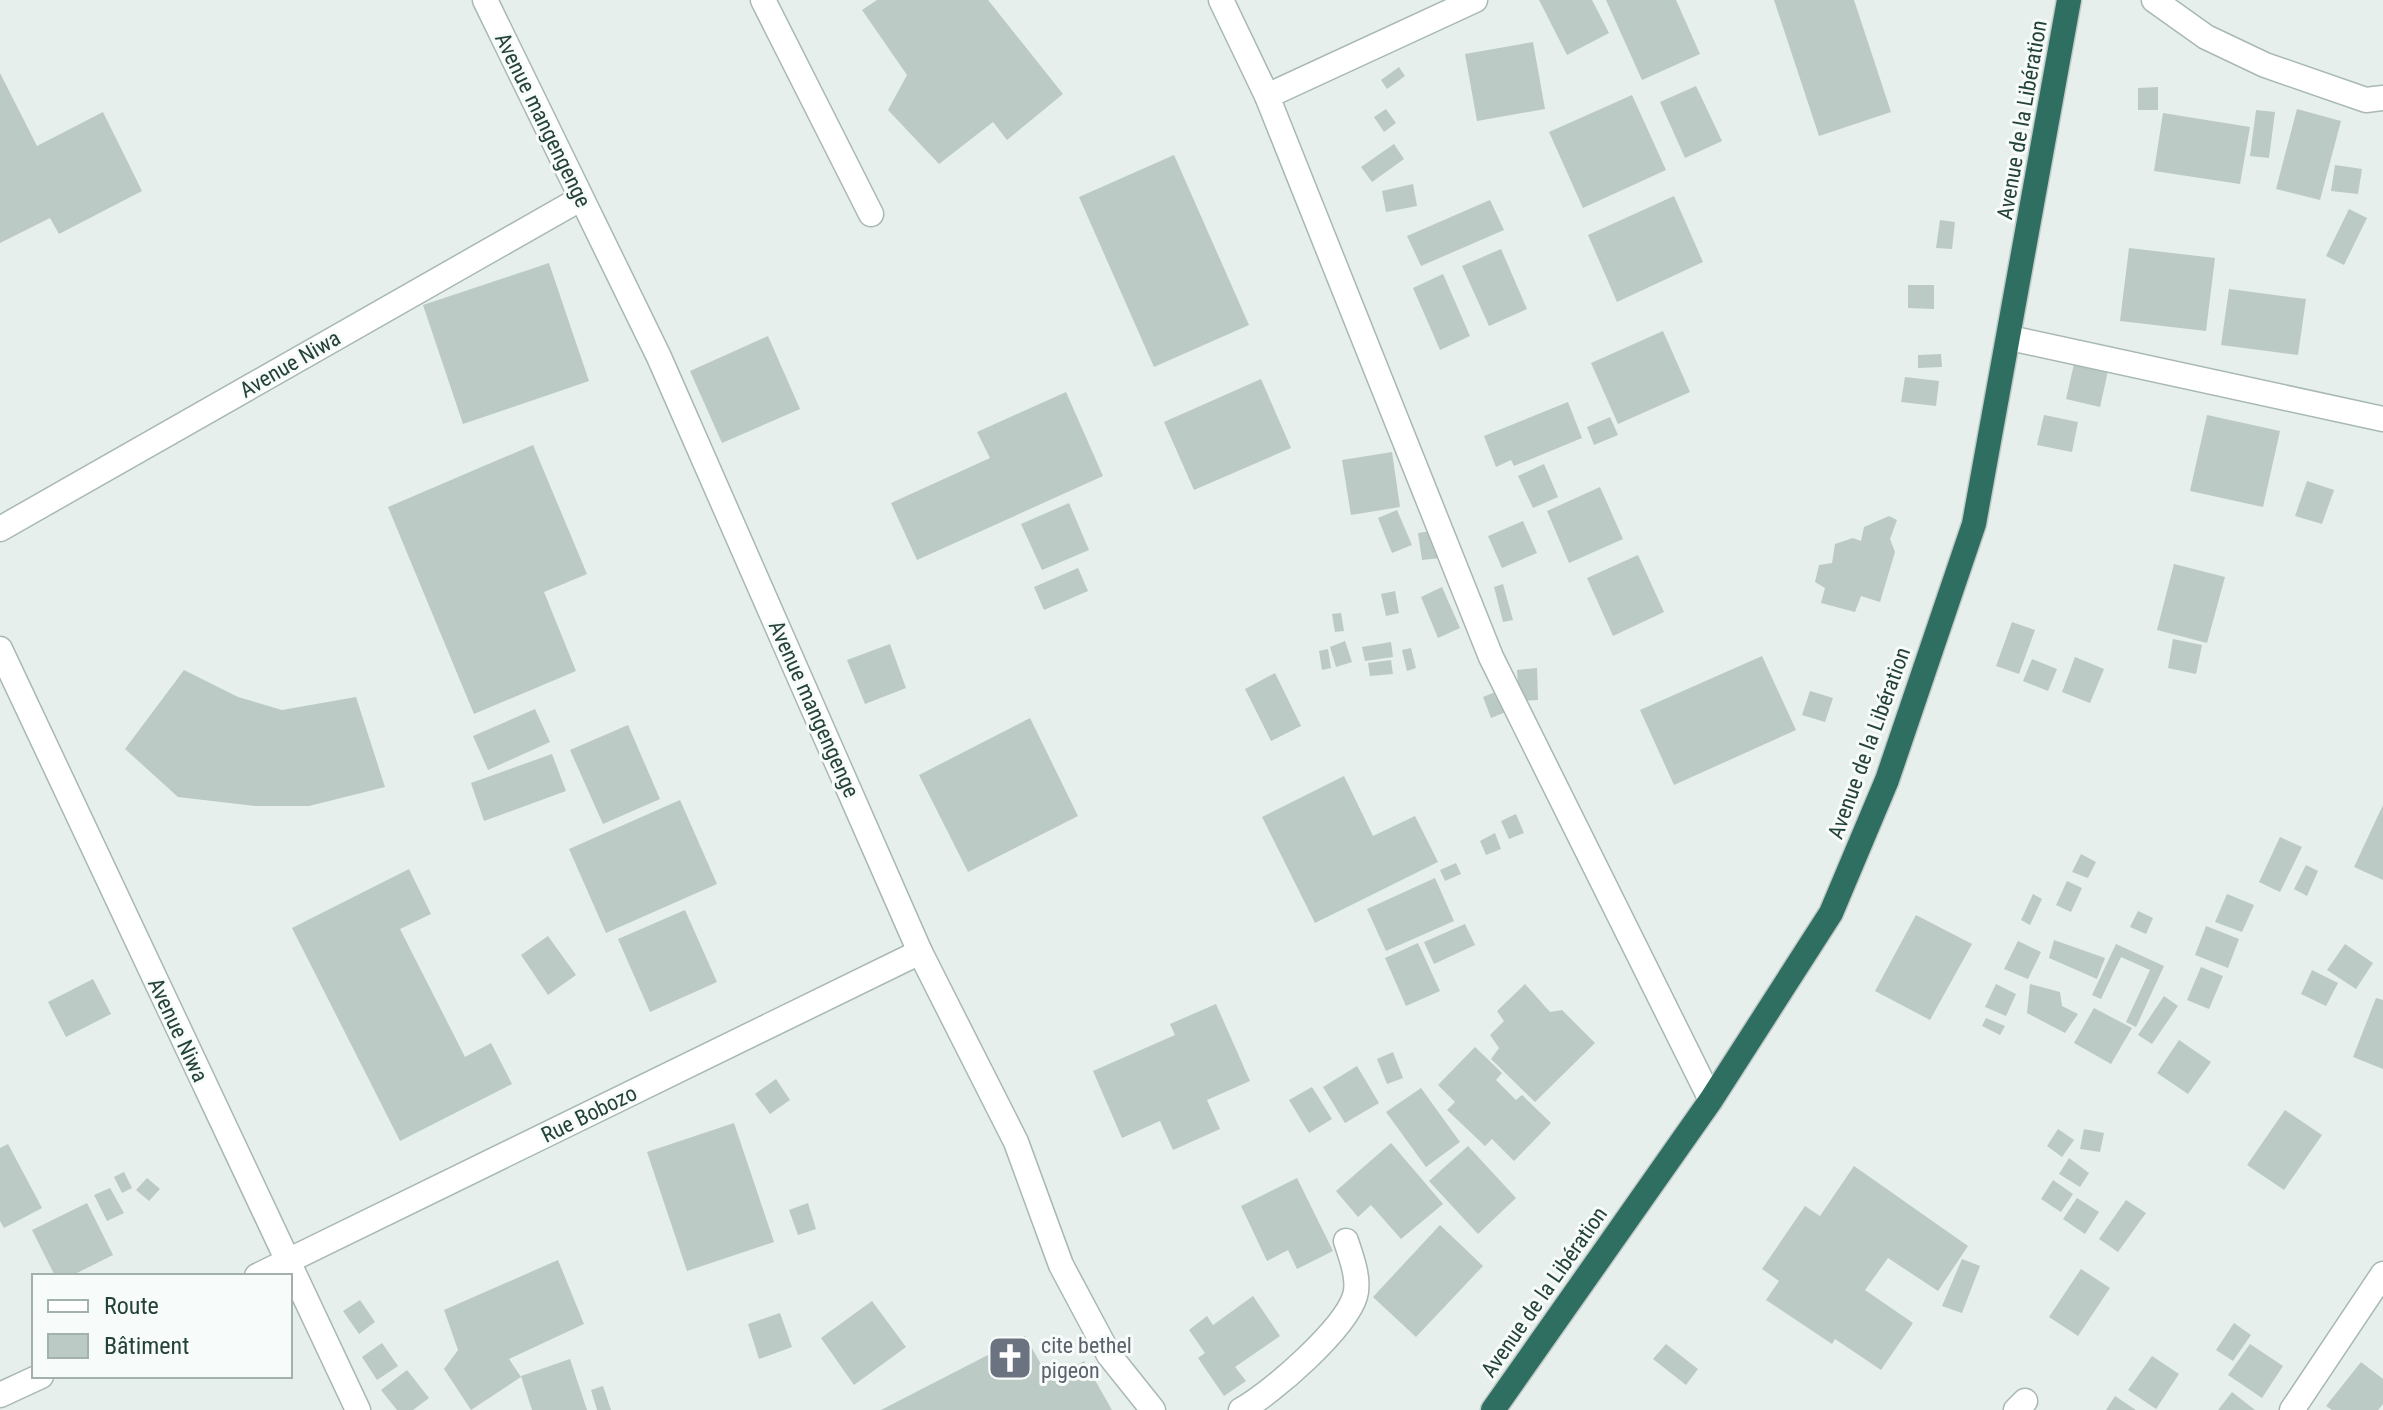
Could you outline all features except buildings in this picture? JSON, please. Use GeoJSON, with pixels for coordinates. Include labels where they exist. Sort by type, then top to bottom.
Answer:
{"type":"FeatureCollection","features":[{"type":"Feature","properties":{"kind":"highway","name":"Avenue de la Libération"},"geometry":{"type":"LineString","coordinates":[[1493,1410],[1711,1100],[1831,913],[1887,780],[1974,524],[2069,0]]}},
{"type":"Feature","properties":{"kind":"street","name":"Avenue mangengenge"},"geometry":{"type":"LineString","coordinates":[[485,0],[659,357],[920,952],[1016,1142],[1061,1265],[1109,1355],[1153,1410]]}},
{"type":"Feature","properties":{"kind":"street"},"geometry":{"type":"LineString","coordinates":[[763,0],[871,214]]}},
{"type":"Feature","properties":{"kind":"street"},"geometry":{"type":"LineString","coordinates":[[1221,0],[1267,96],[1491,657],[1711,1100]]}},
{"type":"Feature","properties":{"kind":"street"},"geometry":{"type":"LineString","coordinates":[[1267,96],[1475,0]]}},
{"type":"Feature","properties":{"kind":"street"},"geometry":{"type":"LineString","coordinates":[[2154,0],[2206,37],[2265,65],[2366,100],[2383,98]]}},
{"type":"Feature","properties":{"kind":"street","name":"Avenue Niwa"},"geometry":{"type":"LineString","coordinates":[[0,529],[580,199]]}},
{"type":"Feature","properties":{"kind":"street"},"geometry":{"type":"LineString","coordinates":[[2010,338],[2383,419]]}},
{"type":"Feature","properties":{"kind":"street","name":"Avenue Niwa"},"geometry":{"type":"LineString","coordinates":[[0,649],[358,1410]]}},
{"type":"Feature","properties":{"kind":"street","name":"Rue Bobozo"},"geometry":{"type":"LineString","coordinates":[[261,1274],[920,952]]}},
{"type":"Feature","properties":{"kind":"street"},"geometry":{"type":"LineString","coordinates":[[1241,1410],[1298,1368],[1338,1323],[1355,1296],[1355,1274],[1346,1241]]}},
{"type":"Feature","properties":{"kind":"street"},"geometry":{"type":"LineString","coordinates":[[2292,1410],[2383,1274]]}},
{"type":"Feature","properties":{"kind":"street"},"geometry":{"type":"LineString","coordinates":[[0,1395],[37,1378]]}},
{"type":"Feature","properties":{"kind":"place","name":"cite bethel pigeon"},"geometry":{"type":"Point","coordinates":[1010,1358]}}]}
